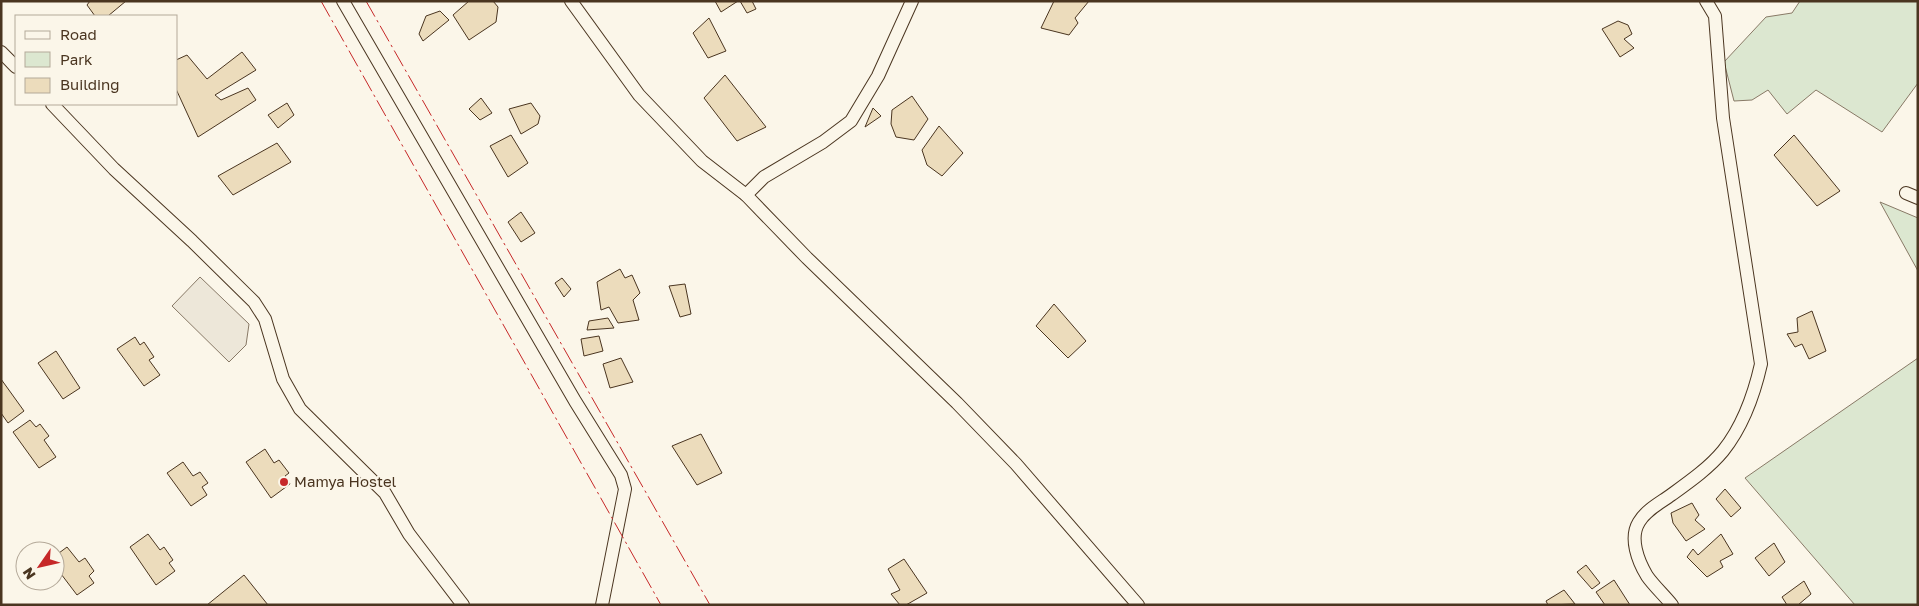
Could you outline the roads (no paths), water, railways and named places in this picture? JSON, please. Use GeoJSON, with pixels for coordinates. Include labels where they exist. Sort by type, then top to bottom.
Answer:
{"type":"FeatureCollection","features":[{"type":"Feature","properties":{"kind":"street"},"geometry":{"type":"LineString","coordinates":[[343,1],[575,401],[621,475],[624,489],[602,605]]}},
{"type":"Feature","properties":{"kind":"street"},"geometry":{"type":"LineString","coordinates":[[572,1],[639,95],[702,161],[746,195],[806,258],[908,355],[1016,464],[1138,605]]}},
{"type":"Feature","properties":{"kind":"street"},"geometry":{"type":"LineString","coordinates":[[746,195],[764,177],[823,142],[851,121],[878,76],[912,1]]}},
{"type":"Feature","properties":{"kind":"street"},"geometry":{"type":"LineString","coordinates":[[1672,605],[1648,577],[1638,559],[1634,537],[1638,523],[1647,513],[1702,472],[1722,452],[1738,430],[1756,385],[1761,364],[1724,118],[1715,16],[1706,1]]}},
{"type":"Feature","properties":{"kind":"street"},"geometry":{"type":"LineString","coordinates":[[1,52],[15,66]]}},
{"type":"Feature","properties":{"kind":"street"},"geometry":{"type":"LineString","coordinates":[[53,105],[114,169],[192,240],[254,302],[265,319],[283,379],[300,409],[385,493],[409,534],[463,605]]}},
{"type":"Feature","properties":{"kind":"place","name":"Mamya Hostel"},"geometry":{"type":"Point","coordinates":[284,482]}}]}
